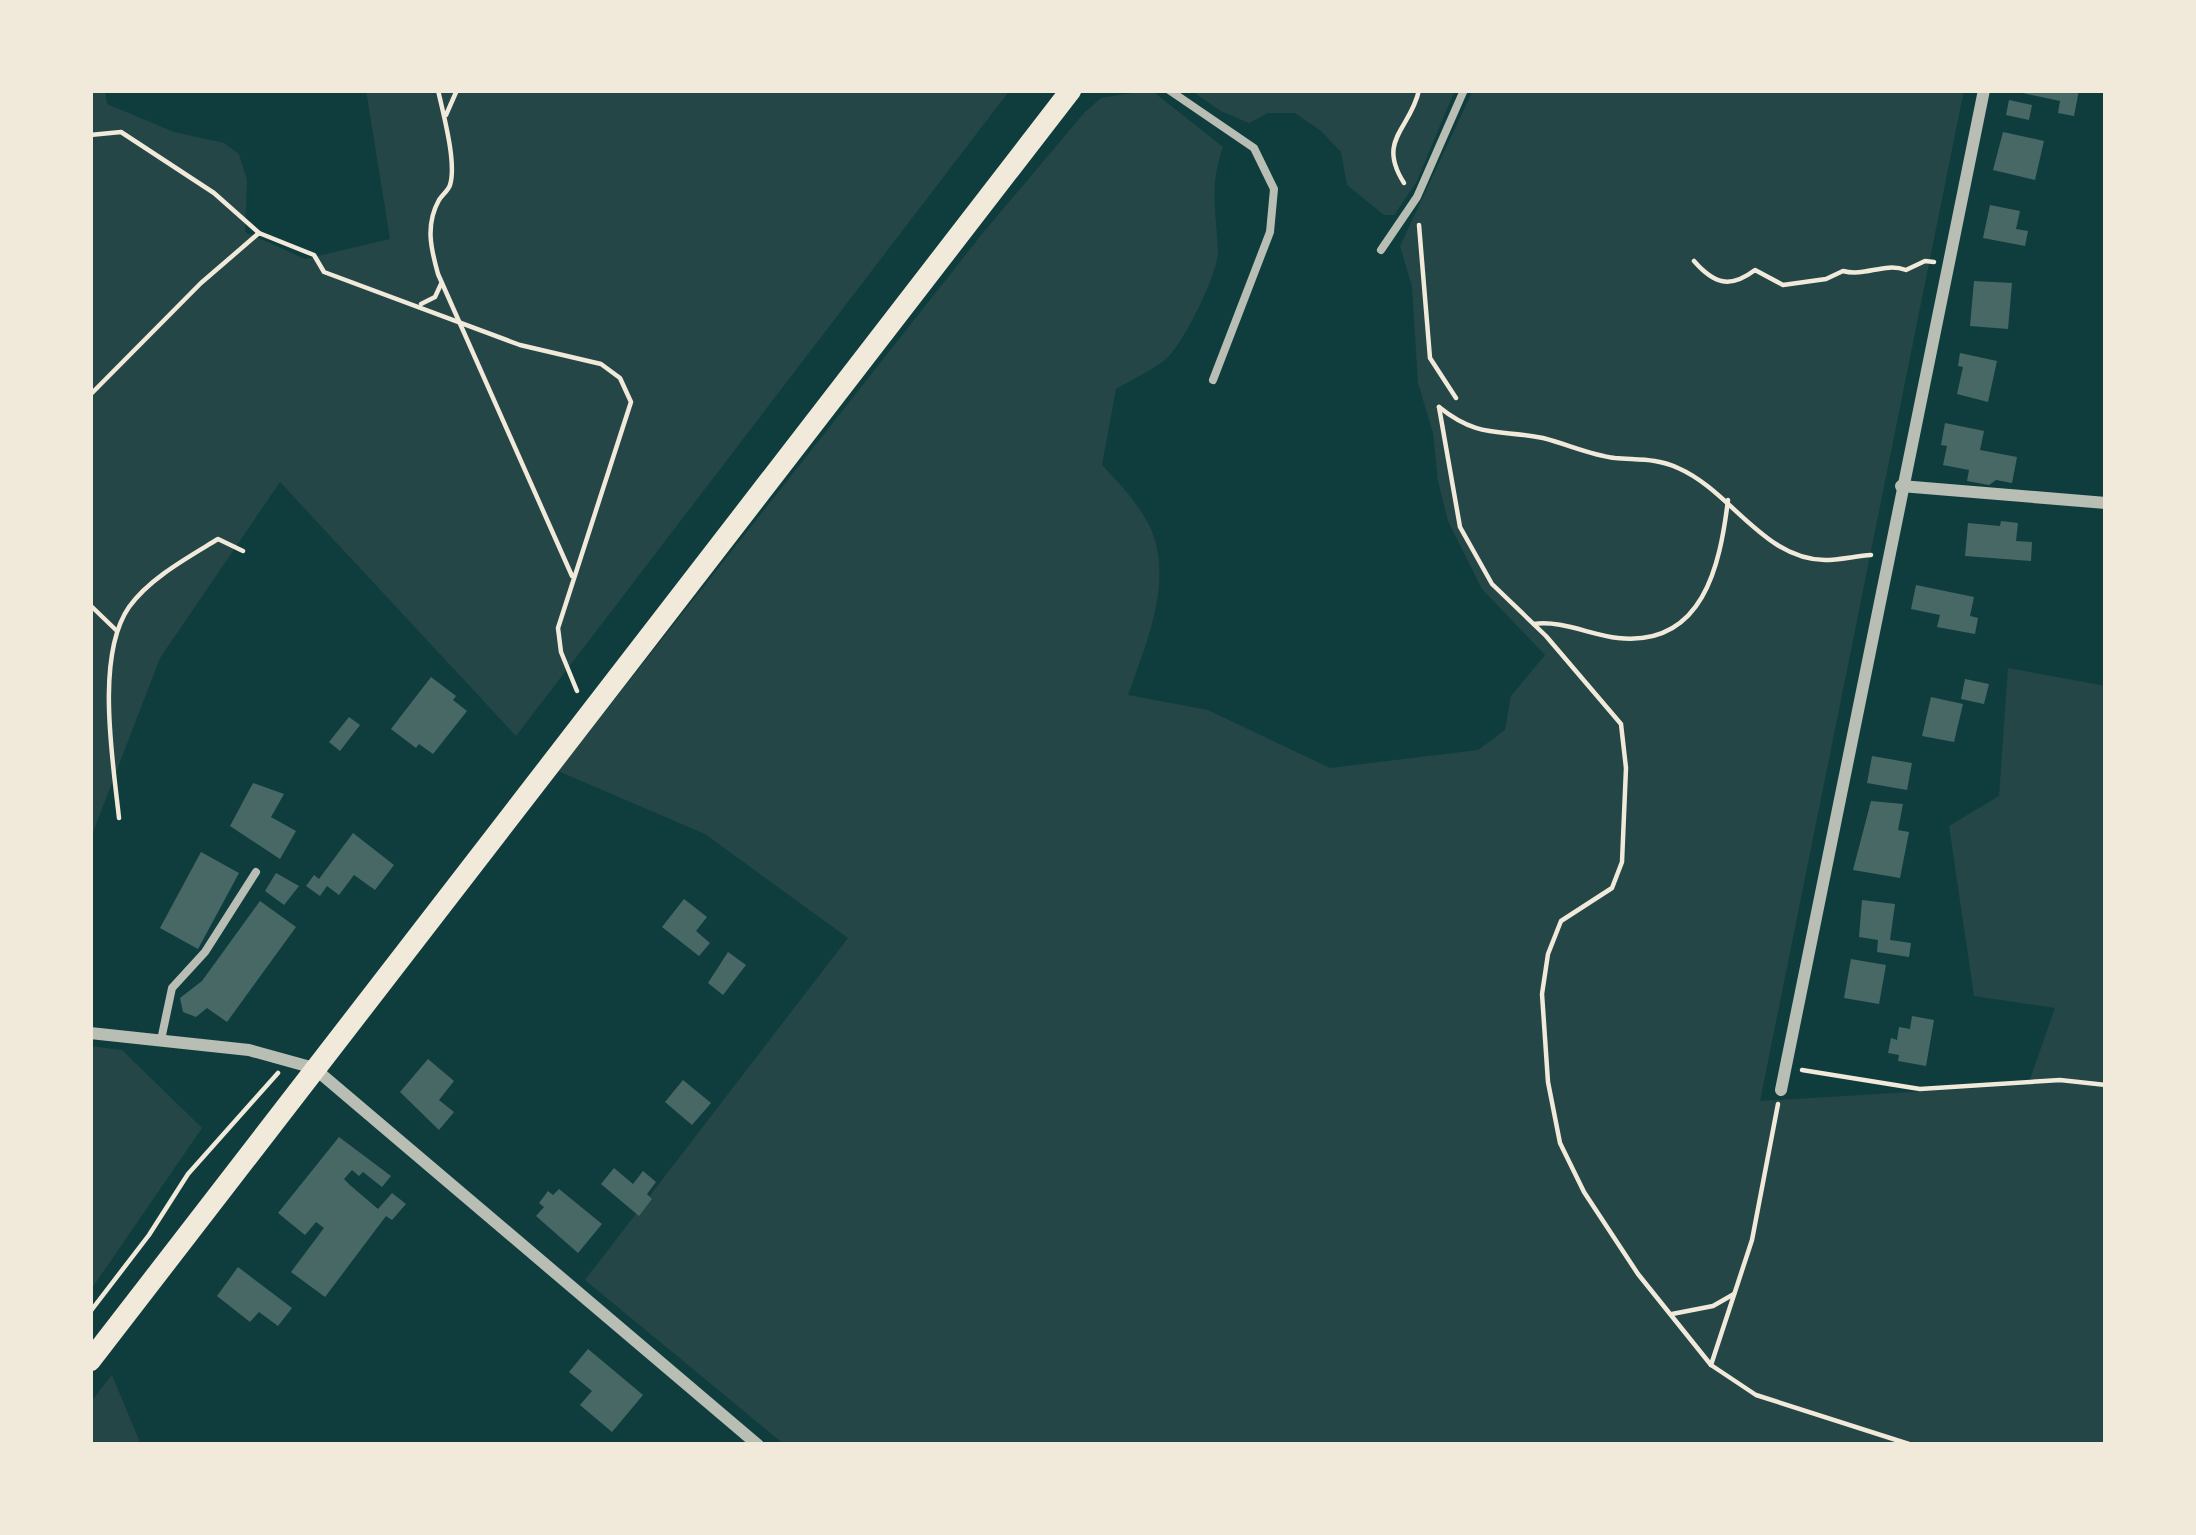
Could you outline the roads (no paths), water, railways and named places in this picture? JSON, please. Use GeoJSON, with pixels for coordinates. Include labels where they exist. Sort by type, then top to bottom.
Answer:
{"type":"FeatureCollection","features":[{"type":"Feature","properties":{"kind":"main road"},"geometry":{"type":"LineString","coordinates":[[90,1361],[1071,90]]}},
{"type":"Feature","properties":{"kind":"street"},"geometry":{"type":"LineString","coordinates":[[1781,1090],[1945,264],[1984,90]]}},
{"type":"Feature","properties":{"kind":"street"},"geometry":{"type":"LineString","coordinates":[[1901,486],[2106,503]]}},
{"type":"Feature","properties":{"kind":"street"},"geometry":{"type":"LineString","coordinates":[[90,1033],[249,1050],[314,1068],[758,1445]]}},
{"type":"Feature","properties":{"kind":"lane"},"geometry":{"type":"LineString","coordinates":[[1169,90],[1254,148],[1274,189],[1270,232],[1213,380]]}},
{"type":"Feature","properties":{"kind":"lane"},"geometry":{"type":"LineString","coordinates":[[1381,250],[1417,197],[1464,90]]}},
{"type":"Feature","properties":{"kind":"lane"},"geometry":{"type":"LineString","coordinates":[[161,1040],[172,988],[205,952],[256,872]]}}]}
